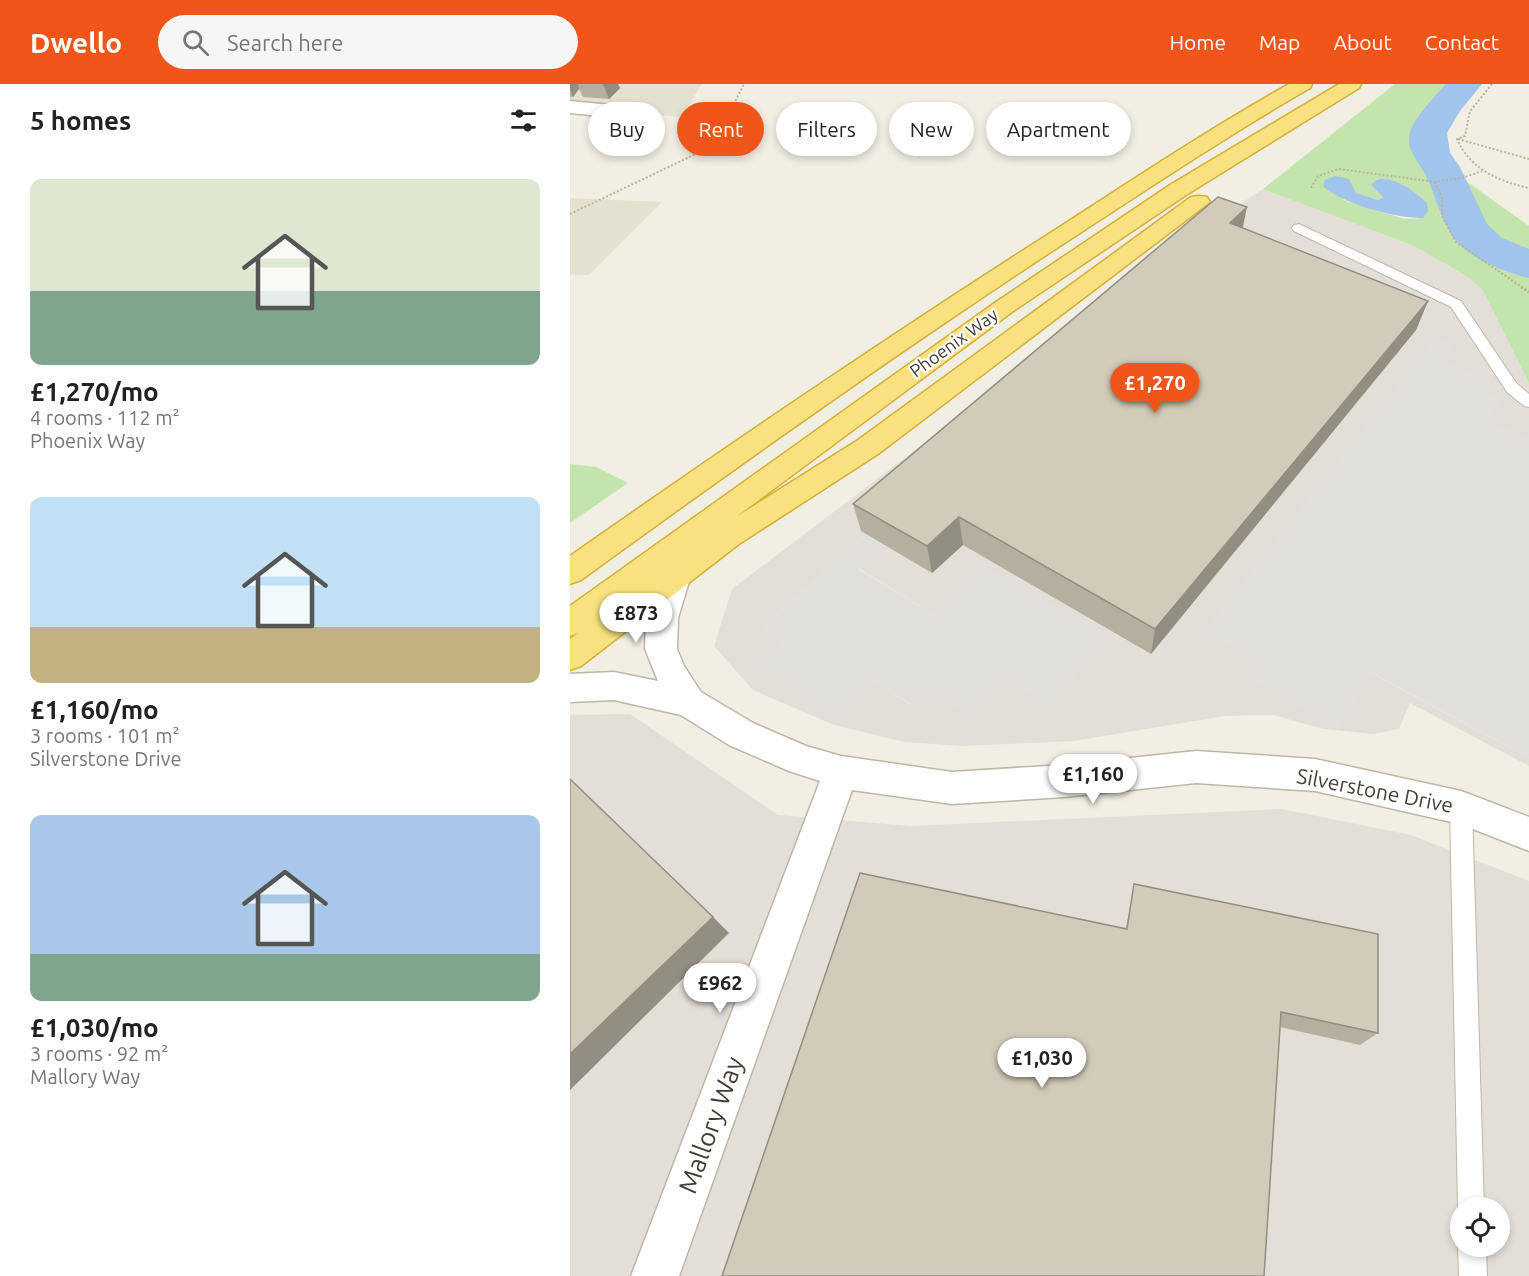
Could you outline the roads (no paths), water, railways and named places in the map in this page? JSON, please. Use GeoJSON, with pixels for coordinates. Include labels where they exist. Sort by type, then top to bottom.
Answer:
{"type":"FeatureCollection","features":[{"type":"Feature","properties":{"kind":"highway","name":"Phoenix Way"},"geometry":{"type":"LineString","coordinates":[[570,572],[757,438],[973,291],[1156,174],[1303,84]]}},
{"type":"Feature","properties":{"kind":"highway","name":"Phoenix Way"},"geometry":{"type":"LineString","coordinates":[[570,623],[1004,307],[1178,190],[1352,84]]}},
{"type":"Feature","properties":{"kind":"highway"},"geometry":{"type":"LineString","coordinates":[[570,657],[729,536],[868,447],[1217,189],[1327,99]]}},
{"type":"Feature","properties":{"kind":"street"},"geometry":{"type":"LineString","coordinates":[[570,107],[588,109]]}},
{"type":"Feature","properties":{"kind":"street","name":"Silverstone Drive"},"geometry":{"type":"LineString","coordinates":[[676,575],[662,618],[661,649],[670,672],[689,702],[741,734],[801,760],[841,772],[952,788],[1064,781],[1196,767],[1315,776],[1461,808],[1529,834]]}},
{"type":"Feature","properties":{"kind":"street"},"geometry":{"type":"LineString","coordinates":[[570,688],[614,686],[689,702]]}},
{"type":"Feature","properties":{"kind":"street","name":"Mallory Way"},"geometry":{"type":"LineString","coordinates":[[655,1276],[841,772]]}},
{"type":"Feature","properties":{"kind":"lane"},"geometry":{"type":"LineString","coordinates":[[1299,228],[1456,303],[1512,388],[1529,402]]}},
{"type":"Feature","properties":{"kind":"lane"},"geometry":{"type":"LineString","coordinates":[[1461,808],[1471,1197]]}},
{"type":"Feature","properties":{"kind":"lane"},"geometry":{"type":"LineString","coordinates":[[1472,1257],[1473,1276]]}},
{"type":"Feature","properties":{"kind":"water"},"geometry":{"type":"Polygon","coordinates":[[[1335,176],[1349,179],[1356,193],[1378,200],[1383,197],[1371,185],[1377,180],[1392,180],[1422,198],[1427,203],[1428,211],[1423,218],[1412,218],[1356,204],[1323,186],[1325,180],[1335,176]]]}},
{"type":"Feature","properties":{"kind":"waterway"},"geometry":{"type":"LineString","coordinates":[[1465,84],[1445,106],[1428,133],[1431,156],[1441,167],[1469,229],[1487,247],[1529,265]]}}]}
